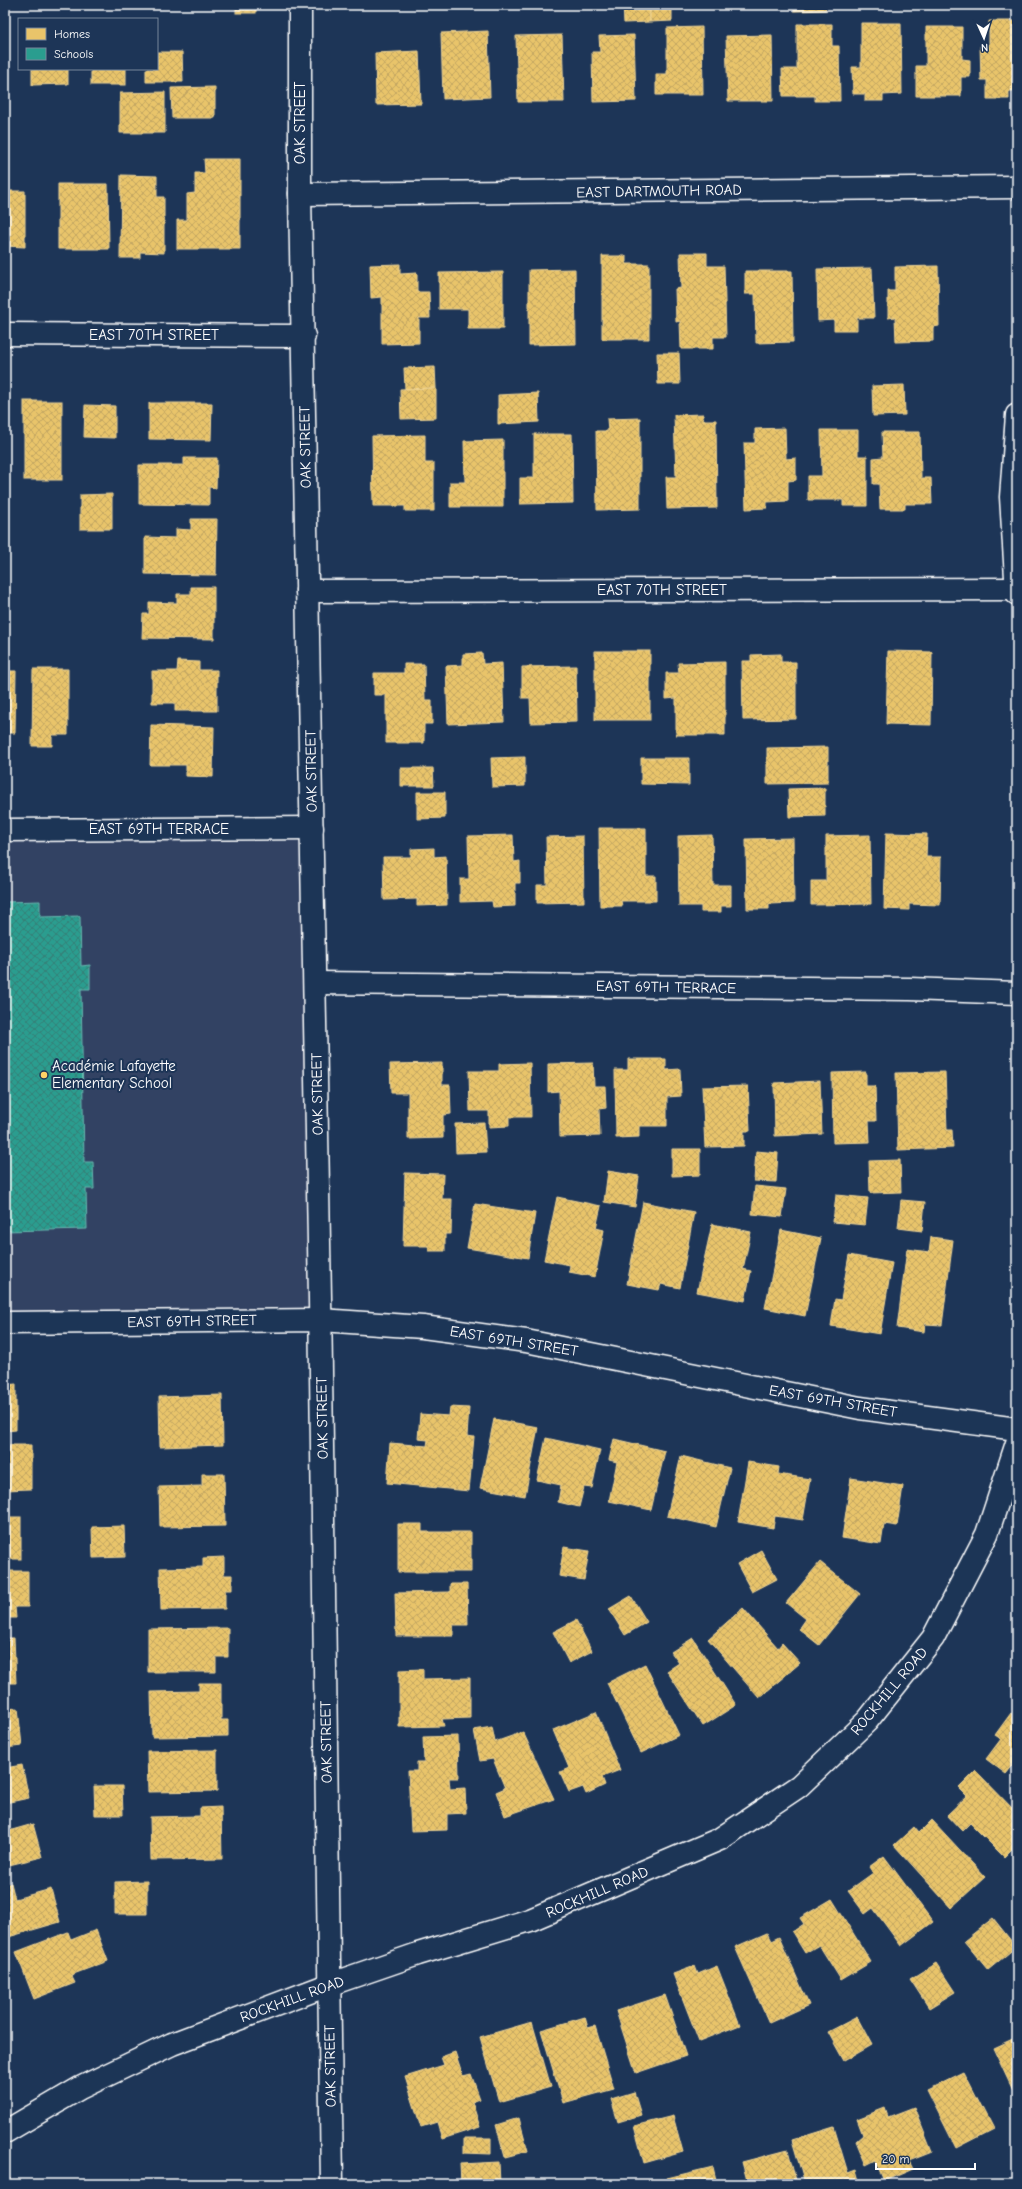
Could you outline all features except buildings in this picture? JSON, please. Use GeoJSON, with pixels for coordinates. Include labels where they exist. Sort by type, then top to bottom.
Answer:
{"type":"FeatureCollection","features":[{"type":"Feature","properties":{"kind":"street","name":"OAK STREET"},"geometry":{"type":"LineString","coordinates":[[300,5],[300,194],[304,336],[307,591],[321,1320],[328,1985],[332,2184]]}},
{"type":"Feature","properties":{"kind":"street","name":"EAST DARTMOUTH ROAD"},"geometry":{"type":"LineString","coordinates":[[300,194],[1017,187]]}},
{"type":"Feature","properties":{"kind":"street","name":"EAST 70TH STREET"},"geometry":{"type":"LineString","coordinates":[[5,334],[304,336]]}},
{"type":"Feature","properties":{"kind":"street"},"geometry":{"type":"LineString","coordinates":[[1017,415],[1011,497],[1017,594]]}},
{"type":"Feature","properties":{"kind":"street","name":"EAST 70TH STREET"},"geometry":{"type":"LineString","coordinates":[[307,591],[1017,589]]}},
{"type":"Feature","properties":{"kind":"street","name":"EAST 69TH TERRACE"},"geometry":{"type":"LineString","coordinates":[[5,830],[312,828]]}},
{"type":"Feature","properties":{"kind":"street","name":"EAST 69TH TERRACE"},"geometry":{"type":"LineString","coordinates":[[315,983],[910,989],[1017,994]]}},
{"type":"Feature","properties":{"kind":"street","name":"EAST 69TH STREET"},"geometry":{"type":"LineString","coordinates":[[5,1323],[321,1320],[423,1327],[526,1341],[860,1408],[1017,1429]]}},
{"type":"Feature","properties":{"kind":"street","name":"ROCKHILL ROAD"},"geometry":{"type":"LineString","coordinates":[[5,2132],[80,2088],[172,2044],[328,1985],[418,1954],[530,1920],[720,1839],[799,1786],[867,1721],[933,1638],[987,1534],[1017,1443]]}},
{"type":"Feature","properties":{"kind":"shaded area"},"geometry":{"type":"Polygon","coordinates":[[[5,841],[301,841],[310,1313],[5,1315],[5,841]]]}},
{"type":"Feature","properties":{"kind":"place","name":"Académie Lafayette Elementary School"},"geometry":{"type":"Point","coordinates":[44,1075]}}]}
